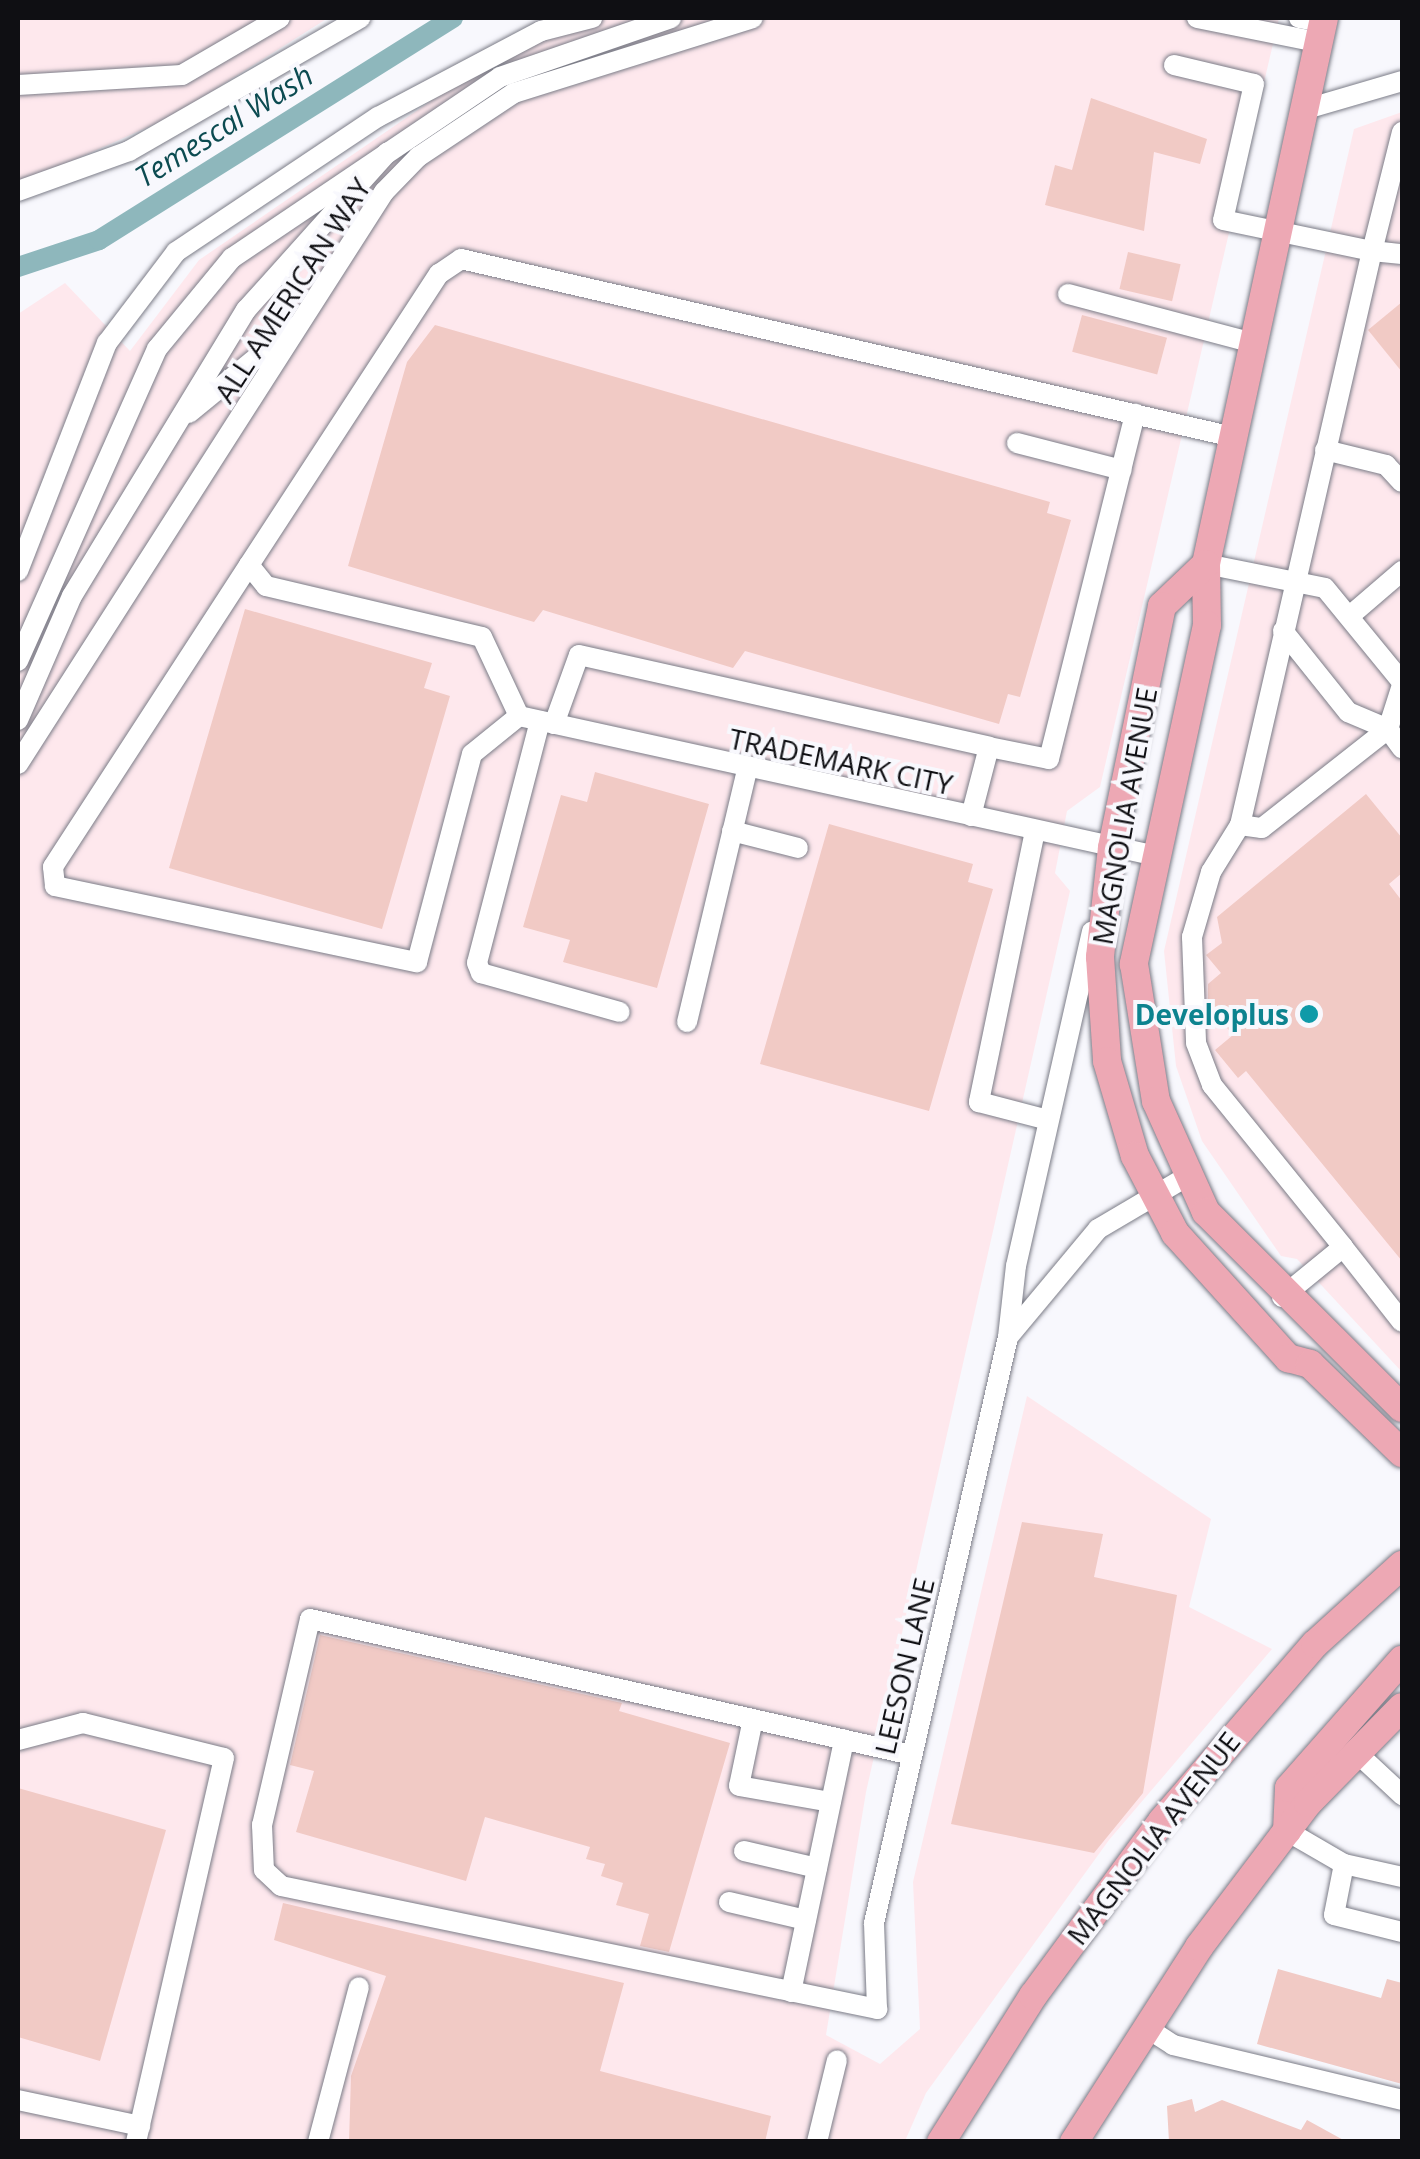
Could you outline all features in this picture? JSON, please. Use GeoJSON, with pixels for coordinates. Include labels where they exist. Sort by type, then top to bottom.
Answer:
{"type":"FeatureCollection","features":[{"type":"Feature","properties":{"kind":"main road","name":"MAGNOLIA AVENUE"},"geometry":{"type":"LineString","coordinates":[[1316,23],[1303,110],[1206,564],[1207,625],[1152,855],[1134,964],[1142,1040],[1188,1176],[1206,1212],[1282,1297],[1402,1408]]}},
{"type":"Feature","properties":{"kind":"main road","name":"MAGNOLIA AVENUE"},"geometry":{"type":"LineString","coordinates":[[1206,564],[1162,606],[1112,848],[1100,957],[1107,1061],[1154,1193],[1174,1232],[1288,1358],[1310,1364],[1402,1453]]}},
{"type":"Feature","properties":{"kind":"main road"},"geometry":{"type":"LineString","coordinates":[[1288,1358],[1402,1475]]}},
{"type":"Feature","properties":{"kind":"main road"},"geometry":{"type":"LineString","coordinates":[[1315,1644],[1402,1540]]}},
{"type":"Feature","properties":{"kind":"main road","name":"MAGNOLIA AVENUE"},"geometry":{"type":"LineString","coordinates":[[941,2142],[1085,1920],[1315,1644],[1402,1564]]}},
{"type":"Feature","properties":{"kind":"main road"},"geometry":{"type":"LineString","coordinates":[[1287,1831],[1289,1788],[1402,1660]]}},
{"type":"Feature","properties":{"kind":"main road"},"geometry":{"type":"LineString","coordinates":[[1074,2142],[1146,2028],[1287,1831],[1402,1707]]}},
{"type":"Feature","properties":{"kind":"street"},"geometry":{"type":"LineString","coordinates":[[18,85],[182,75],[280,18]]}},
{"type":"Feature","properties":{"kind":"street"},"geometry":{"type":"LineString","coordinates":[[18,191],[130,151],[360,18]]}},
{"type":"Feature","properties":{"kind":"street"},"geometry":{"type":"LineString","coordinates":[[18,571],[107,344],[176,252],[378,117],[541,31],[592,18]]}},
{"type":"Feature","properties":{"kind":"street","name":"ALL AMERICAN WAY"},"geometry":{"type":"LineString","coordinates":[[390,150],[500,77],[671,18]]}},
{"type":"Feature","properties":{"kind":"street","name":"ALL AMERICAN WAY"},"geometry":{"type":"LineString","coordinates":[[18,764],[384,192],[476,114],[552,78],[753,18]]}},
{"type":"Feature","properties":{"kind":"street"},"geometry":{"type":"LineString","coordinates":[[1196,18],[1316,23]]}},
{"type":"Feature","properties":{"kind":"street"},"geometry":{"type":"LineString","coordinates":[[1174,64],[1254,84],[1223,220],[1402,254]]}},
{"type":"Feature","properties":{"kind":"street"},"geometry":{"type":"LineString","coordinates":[[1303,110],[1402,80]]}},
{"type":"Feature","properties":{"kind":"street"},"geometry":{"type":"LineString","coordinates":[[1402,132],[1293,582],[1240,826],[1211,872],[1192,937],[1196,1044],[1212,1085],[1402,1322]]}},
{"type":"Feature","properties":{"kind":"street"},"geometry":{"type":"LineString","coordinates":[[18,660],[72,596],[184,418],[246,310],[390,150]]}},
{"type":"Feature","properties":{"kind":"street"},"geometry":{"type":"LineString","coordinates":[[18,660],[157,349],[232,258],[390,150]]}},
{"type":"Feature","properties":{"kind":"street"},"geometry":{"type":"LineString","coordinates":[[538,720],[472,754],[417,962],[55,886],[53,867],[439,274],[462,258],[1233,437]]}},
{"type":"Feature","properties":{"kind":"street"},"geometry":{"type":"LineString","coordinates":[[1068,294],[1253,343]]}},
{"type":"Feature","properties":{"kind":"street"},"geometry":{"type":"LineString","coordinates":[[184,418],[306,317]]}},
{"type":"Feature","properties":{"kind":"street"},"geometry":{"type":"LineString","coordinates":[[620,1012],[481,973],[477,963],[538,720],[579,655],[1049,759],[1135,414]]}},
{"type":"Feature","properties":{"kind":"street"},"geometry":{"type":"LineString","coordinates":[[1017,444],[1122,470]]}},
{"type":"Feature","properties":{"kind":"street"},"geometry":{"type":"LineString","coordinates":[[1324,450],[1386,465],[1402,482]]}},
{"type":"Feature","properties":{"kind":"street"},"geometry":{"type":"LineString","coordinates":[[1206,564],[1325,588],[1352,614],[1402,684],[1388,729],[1262,828],[1240,826]]}},
{"type":"Feature","properties":{"kind":"street"},"geometry":{"type":"LineString","coordinates":[[249,565],[266,586],[482,637],[538,720]]}},
{"type":"Feature","properties":{"kind":"street"},"geometry":{"type":"LineString","coordinates":[[1352,614],[1402,571]]}},
{"type":"Feature","properties":{"kind":"street"},"geometry":{"type":"LineString","coordinates":[[18,720],[72,596]]}},
{"type":"Feature","properties":{"kind":"street"},"geometry":{"type":"LineString","coordinates":[[1283,631],[1348,712],[1388,729],[1402,748]]}},
{"type":"Feature","properties":{"kind":"street","name":"TRADEMARK CITY"},"geometry":{"type":"LineString","coordinates":[[538,720],[747,770],[1152,855]]}},
{"type":"Feature","properties":{"kind":"street"},"geometry":{"type":"LineString","coordinates":[[971,816],[989,747]]}},
{"type":"Feature","properties":{"kind":"street"},"geometry":{"type":"LineString","coordinates":[[687,1022],[747,770]]}},
{"type":"Feature","properties":{"kind":"street"},"geometry":{"type":"LineString","coordinates":[[1036,830],[980,1102],[1048,1120]]}},
{"type":"Feature","properties":{"kind":"street"},"geometry":{"type":"LineString","coordinates":[[732,832],[798,848]]}},
{"type":"Feature","properties":{"kind":"street","name":"LEESON LANE"},"geometry":{"type":"LineString","coordinates":[[791,1992],[877,2010],[874,1923],[1008,1337],[1048,1120],[1112,848]]}},
{"type":"Feature","properties":{"kind":"street","name":"LEESON LANE"},"geometry":{"type":"LineString","coordinates":[[1008,1337],[1068,1258],[1154,1193],[1188,1176]]}},
{"type":"Feature","properties":{"kind":"street"},"geometry":{"type":"LineString","coordinates":[[1282,1297],[1343,1247]]}},
{"type":"Feature","properties":{"kind":"street"},"geometry":{"type":"LineString","coordinates":[[844,1740],[791,1992],[281,1886],[264,1870],[262,1825],[310,1619],[912,1755]]}},
{"type":"Feature","properties":{"kind":"street"},"geometry":{"type":"LineString","coordinates":[[753,1719],[739,1786],[831,1802]]}},
{"type":"Feature","properties":{"kind":"street"},"geometry":{"type":"LineString","coordinates":[[18,1740],[83,1723],[224,1758],[138,2134],[18,2100]]}},
{"type":"Feature","properties":{"kind":"street"},"geometry":{"type":"LineString","coordinates":[[1357,1754],[1402,1795]]}},
{"type":"Feature","properties":{"kind":"street"},"geometry":{"type":"LineString","coordinates":[[1287,1831],[1344,1864],[1402,1878]]}},
{"type":"Feature","properties":{"kind":"street"},"geometry":{"type":"LineString","coordinates":[[744,1851],[817,1868]]}},
{"type":"Feature","properties":{"kind":"street"},"geometry":{"type":"LineString","coordinates":[[1344,1864],[1334,1915],[1402,1932]]}},
{"type":"Feature","properties":{"kind":"street"},"geometry":{"type":"LineString","coordinates":[[729,1902],[806,1920]]}},
{"type":"Feature","properties":{"kind":"street"},"geometry":{"type":"LineString","coordinates":[[318,2142],[358,1987]]}},
{"type":"Feature","properties":{"kind":"street"},"geometry":{"type":"LineString","coordinates":[[1146,2028],[1173,2045],[1402,2100]]}},
{"type":"Feature","properties":{"kind":"street"},"geometry":{"type":"LineString","coordinates":[[817,2142],[837,2060]]}},
{"type":"Feature","properties":{"kind":"shaded area"},"geometry":{"type":"Polygon","coordinates":[[[18,18],[328,18],[173,116],[18,185],[18,18]]]}},
{"type":"Feature","properties":{"kind":"shaded area"},"geometry":{"type":"Polygon","coordinates":[[[552,18],[1279,18],[1100,787],[1067,811],[1055,873],[1070,891],[866,1792],[826,2035],[880,2064],[920,2029],[913,1882],[1027,1396],[1211,1519],[1189,1607],[1272,1649],[1109,1840],[926,2093],[905,2141],[18,2142],[18,314],[65,283],[130,351],[199,260],[552,18]]]}},
{"type":"Feature","properties":{"kind":"shaded area"},"geometry":{"type":"Polygon","coordinates":[[[1402,112],[1402,1372],[1297,1259],[1281,1256],[1202,1141],[1176,1066],[1164,951],[1354,129],[1402,112]]]}},
{"type":"Feature","properties":{"kind":"building"},"geometry":{"type":"Polygon","coordinates":[[[1091,98],[1207,139],[1200,164],[1154,152],[1144,231],[1045,205],[1055,165],[1072,170],[1091,98]]]}},
{"type":"Feature","properties":{"kind":"building"},"geometry":{"type":"Polygon","coordinates":[[[1128,252],[1181,264],[1172,301],[1119,289],[1128,252]]]}},
{"type":"Feature","properties":{"kind":"building"},"geometry":{"type":"Polygon","coordinates":[[[1402,302],[1402,372],[1368,330],[1402,302]]]}},
{"type":"Feature","properties":{"kind":"building"},"geometry":{"type":"Polygon","coordinates":[[[1082,315],[1167,338],[1157,374],[1072,352],[1082,315]]]}},
{"type":"Feature","properties":{"kind":"building"},"geometry":{"type":"Polygon","coordinates":[[[435,325],[1050,502],[1047,513],[1071,520],[1020,697],[1008,694],[999,724],[745,651],[733,668],[543,610],[534,622],[348,566],[407,362],[435,325]]]}},
{"type":"Feature","properties":{"kind":"building"},"geometry":{"type":"Polygon","coordinates":[[[245,609],[432,663],[424,688],[450,696],[382,929],[169,868],[245,609]]]}},
{"type":"Feature","properties":{"kind":"building"},"geometry":{"type":"Polygon","coordinates":[[[595,772],[709,804],[657,988],[563,962],[570,940],[523,927],[561,795],[587,802],[595,772]]]}},
{"type":"Feature","properties":{"kind":"building","name":"Developlus"},"geometry":{"type":"Polygon","coordinates":[[[1366,794],[1402,838],[1402,873],[1389,884],[1402,901],[1402,1261],[1246,1071],[1238,1078],[1215,1050],[1233,1035],[1208,1005],[1208,984],[1221,973],[1206,955],[1222,943],[1217,917],[1366,794]]]}},
{"type":"Feature","properties":{"kind":"building"},"geometry":{"type":"Polygon","coordinates":[[[829,824],[973,864],[968,882],[993,889],[929,1111],[760,1064],[829,824]]]}},
{"type":"Feature","properties":{"kind":"building"},"geometry":{"type":"Polygon","coordinates":[[[1022,1522],[1103,1534],[1094,1577],[1177,1595],[1143,1793],[1094,1853],[951,1824],[1022,1522]]]}},
{"type":"Feature","properties":{"kind":"building"},"geometry":{"type":"Polygon","coordinates":[[[320,1635],[622,1703],[619,1711],[730,1743],[669,1952],[640,1946],[649,1914],[616,1905],[623,1883],[601,1876],[605,1864],[586,1859],[590,1847],[485,1817],[466,1881],[296,1832],[314,1771],[290,1765],[320,1635]]]}},
{"type":"Feature","properties":{"kind":"building"},"geometry":{"type":"Polygon","coordinates":[[[18,1788],[166,1830],[100,2061],[18,2037],[18,1788]]]}},
{"type":"Feature","properties":{"kind":"building"},"geometry":{"type":"Polygon","coordinates":[[[283,1903],[624,1983],[600,2071],[771,2116],[765,2142],[349,2142],[351,2076],[386,1976],[274,1940],[283,1903]]]}},
{"type":"Feature","properties":{"kind":"building"},"geometry":{"type":"Polygon","coordinates":[[[1278,1969],[1381,1998],[1387,1979],[1402,1983],[1402,2084],[1257,2044],[1278,1969]]]}},
{"type":"Feature","properties":{"kind":"building"},"geometry":{"type":"Polygon","coordinates":[[[1192,2099],[1195,2112],[1222,2100],[1301,2130],[1307,2120],[1347,2142],[1169,2142],[1167,2106],[1192,2099]]]}},
{"type":"Feature","properties":{"kind":"waterway","name":"Temescal Wash"},"geometry":{"type":"LineString","coordinates":[[18,267],[99,240],[453,18]]}},
{"type":"Feature","properties":{"kind":"place","name":"Developlus"},"geometry":{"type":"Point","coordinates":[1309,1014]}}]}
